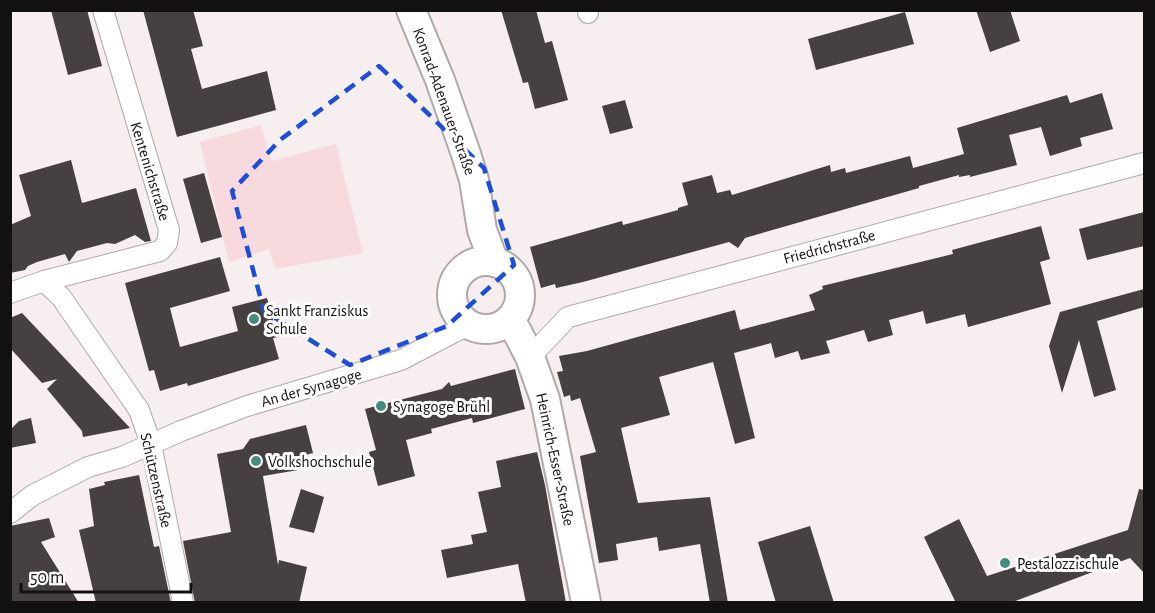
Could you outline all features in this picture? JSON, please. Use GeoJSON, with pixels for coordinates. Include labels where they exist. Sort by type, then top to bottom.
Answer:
{"type":"FeatureCollection","features":[{"type":"Feature","properties":{"kind":"main road","name":"Konrad-Adenauer-Straße"},"geometry":{"type":"LineString","coordinates":[[411,10],[440,80],[463,145],[474,180],[482,230],[494,262]]}},
{"type":"Feature","properties":{"kind":"main road"},"geometry":{"type":"LineString","coordinates":[[480,261],[494,262],[511,271],[519,284],[520,303],[511,320],[497,328],[482,330],[468,325],[453,306],[454,283],[468,266],[480,261]]}},
{"type":"Feature","properties":{"kind":"main road","name":"Heinrich-Esser-Straße"},"geometry":{"type":"LineString","coordinates":[[511,320],[530,357],[550,421],[586,603]]}},
{"type":"Feature","properties":{"kind":"street","name":"Kentenichstraße"},"geometry":{"type":"LineString","coordinates":[[44,281],[160,251],[166,243],[169,230],[103,10]]}},
{"type":"Feature","properties":{"kind":"street","name":"Friedrichstraße"},"geometry":{"type":"LineString","coordinates":[[530,357],[568,317],[1144,163]]}},
{"type":"Feature","properties":{"kind":"street"},"geometry":{"type":"LineString","coordinates":[[10,293],[44,281]]}},
{"type":"Feature","properties":{"kind":"street","name":"Schützenstraße"},"geometry":{"type":"LineString","coordinates":[[44,281],[61,297],[139,410],[151,444],[183,603]]}},
{"type":"Feature","properties":{"kind":"street","name":"An der Synagoge"},"geometry":{"type":"LineString","coordinates":[[10,513],[33,495],[88,467],[247,406],[401,360],[468,325]]}},
{"type":"Feature","properties":{"kind":"highlighted area"},"geometry":{"type":"Polygon","coordinates":[[[379,66],[484,168],[514,265],[447,326],[350,365],[264,311],[232,191],[280,140],[379,66]]]}},
{"type":"Feature","properties":{"kind":"shaded area"},"geometry":{"type":"Polygon","coordinates":[[[261,125],[271,161],[336,144],[363,253],[275,269],[269,249],[229,262],[200,142],[261,125]]]}},
{"type":"Feature","properties":{"kind":"building"},"geometry":{"type":"Polygon","coordinates":[[[51,10],[87,10],[102,66],[68,75],[51,10]]]}},
{"type":"Feature","properties":{"kind":"building"},"geometry":{"type":"Polygon","coordinates":[[[143,10],[193,10],[203,46],[191,49],[202,89],[267,71],[276,110],[177,137],[143,10]]]}},
{"type":"Feature","properties":{"kind":"building"},"geometry":{"type":"Polygon","coordinates":[[[501,10],[536,10],[545,43],[552,41],[568,100],[535,109],[528,82],[523,83],[501,10]]]}},
{"type":"Feature","properties":{"kind":"building"},"geometry":{"type":"Polygon","coordinates":[[[976,10],[1010,10],[1020,41],[990,52],[976,10]]]}},
{"type":"Feature","properties":{"kind":"building"},"geometry":{"type":"Polygon","coordinates":[[[905,12],[914,44],[816,70],[808,39],[905,12]]]}},
{"type":"Feature","properties":{"kind":"building"},"geometry":{"type":"Polygon","coordinates":[[[1102,93],[1113,129],[1080,138],[1082,146],[1050,156],[1041,127],[1009,135],[1017,165],[970,177],[970,175],[959,177],[959,175],[919,186],[919,188],[745,238],[738,248],[729,242],[583,282],[556,288],[555,284],[541,288],[530,247],[622,221],[623,225],[678,210],[688,205],[682,183],[712,175],[717,193],[730,190],[732,195],[830,165],[831,172],[845,168],[846,173],[910,156],[913,168],[964,154],[957,128],[1067,95],[1070,103],[1102,93]]]}},
{"type":"Feature","properties":{"kind":"building"},"geometry":{"type":"Polygon","coordinates":[[[625,100],[633,128],[610,134],[602,106],[625,100]]]}},
{"type":"Feature","properties":{"kind":"building"},"geometry":{"type":"Polygon","coordinates":[[[71,160],[82,203],[136,188],[151,241],[145,242],[135,235],[115,244],[107,243],[77,251],[69,262],[65,254],[37,262],[25,270],[10,273],[10,225],[31,216],[19,175],[71,160]]]}},
{"type":"Feature","properties":{"kind":"building"},"geometry":{"type":"Polygon","coordinates":[[[204,173],[222,237],[201,243],[183,179],[204,173]]]}},
{"type":"Feature","properties":{"kind":"building"},"geometry":{"type":"Polygon","coordinates":[[[1144,212],[1144,246],[1087,260],[1079,229],[1144,212]]]}},
{"type":"Feature","properties":{"kind":"building"},"geometry":{"type":"Polygon","coordinates":[[[1041,226],[1050,259],[1040,262],[1051,304],[968,327],[965,314],[926,324],[923,311],[889,320],[893,335],[868,342],[864,330],[826,341],[830,353],[801,360],[798,351],[775,358],[771,343],[734,353],[755,438],[735,444],[713,362],[659,377],[670,415],[621,428],[638,503],[710,497],[728,603],[710,603],[700,544],[659,551],[657,537],[616,544],[618,560],[599,563],[580,456],[596,452],[580,398],[571,401],[570,395],[564,397],[557,372],[563,371],[559,356],[587,351],[735,310],[740,330],[815,310],[809,295],[823,289],[822,286],[953,254],[952,250],[1041,226]]]}},
{"type":"Feature","properties":{"kind":"building","name":"Sankt Franziskus Schule"},"geometry":{"type":"Polygon","coordinates":[[[220,257],[230,291],[170,308],[180,347],[238,331],[232,307],[267,298],[278,337],[273,338],[279,359],[188,386],[187,383],[160,391],[154,370],[149,371],[125,283],[220,257]]]}},
{"type":"Feature","properties":{"kind":"building"},"geometry":{"type":"Polygon","coordinates":[[[1144,289],[1144,307],[1097,321],[1116,390],[1094,397],[1079,340],[1062,393],[1049,346],[1060,312],[1144,289]]]}},
{"type":"Feature","properties":{"kind":"building"},"geometry":{"type":"Polygon","coordinates":[[[22,313],[130,428],[83,437],[82,431],[47,389],[57,379],[42,383],[10,348],[10,318],[22,313]]]}},
{"type":"Feature","properties":{"kind":"building"},"geometry":{"type":"Polygon","coordinates":[[[515,369],[525,409],[473,423],[472,418],[431,429],[432,433],[406,440],[415,476],[378,486],[369,452],[376,450],[365,409],[442,389],[449,382],[451,386],[515,369]]]}},
{"type":"Feature","properties":{"kind":"building"},"geometry":{"type":"Polygon","coordinates":[[[31,418],[36,443],[10,448],[10,430],[19,421],[31,418]]]}},
{"type":"Feature","properties":{"kind":"building"},"geometry":{"type":"Polygon","coordinates":[[[306,425],[313,453],[295,458],[298,470],[263,476],[278,565],[279,560],[307,567],[299,603],[195,603],[183,541],[231,532],[217,454],[243,449],[250,439],[306,425]]]}},
{"type":"Feature","properties":{"kind":"building"},"geometry":{"type":"Polygon","coordinates":[[[537,452],[566,603],[526,603],[518,564],[447,578],[441,550],[473,544],[471,535],[487,532],[478,492],[501,487],[496,461],[537,452]]]}},
{"type":"Feature","properties":{"kind":"building"},"geometry":{"type":"Polygon","coordinates":[[[139,475],[154,547],[159,546],[171,603],[96,603],[79,530],[94,526],[89,489],[105,485],[104,482],[139,475]]]}},
{"type":"Feature","properties":{"kind":"building"},"geometry":{"type":"Polygon","coordinates":[[[301,489],[324,497],[314,533],[289,527],[301,489]]]}},
{"type":"Feature","properties":{"kind":"building"},"geometry":{"type":"Polygon","coordinates":[[[1139,489],[1144,490],[1144,573],[1130,558],[1010,603],[956,603],[924,537],[959,519],[987,576],[1128,530],[1139,489]]]}},
{"type":"Feature","properties":{"kind":"building"},"geometry":{"type":"Polygon","coordinates":[[[49,518],[55,537],[41,542],[79,603],[10,603],[10,526],[49,518]]]}},
{"type":"Feature","properties":{"kind":"building"},"geometry":{"type":"Polygon","coordinates":[[[810,526],[834,603],[776,603],[758,542],[810,526]]]}},
{"type":"Feature","properties":{"kind":"place","name":"Sankt Franziskus Schule"},"geometry":{"type":"Point","coordinates":[254,319]}},
{"type":"Feature","properties":{"kind":"place","name":"Synagoge Brühl"},"geometry":{"type":"Point","coordinates":[381,406]}},
{"type":"Feature","properties":{"kind":"place","name":"Volkshochschule"},"geometry":{"type":"Point","coordinates":[256,461]}},
{"type":"Feature","properties":{"kind":"place","name":"Pestalozzischule"},"geometry":{"type":"Point","coordinates":[1005,563]}}]}
